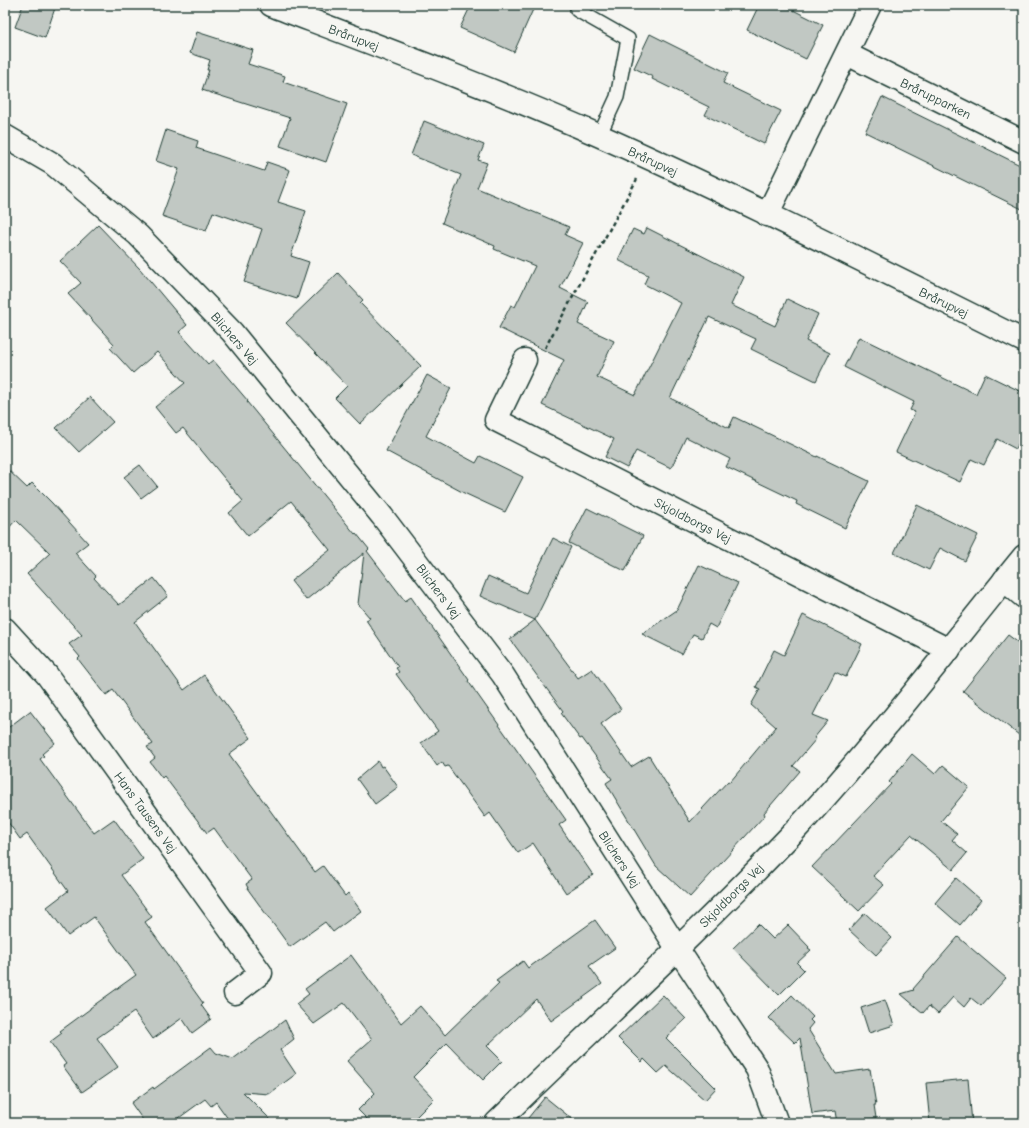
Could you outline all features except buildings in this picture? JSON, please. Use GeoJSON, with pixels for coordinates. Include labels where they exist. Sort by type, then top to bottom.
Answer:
{"type":"FeatureCollection","features":[{"type":"Feature","properties":{"kind":"street","name":"Brårupvej"},"geometry":{"type":"LineString","coordinates":[[271,5],[487,88],[599,136],[767,215],[1024,341]]}},
{"type":"Feature","properties":{"kind":"street"},"geometry":{"type":"LineString","coordinates":[[767,215],[870,5]]}},
{"type":"Feature","properties":{"kind":"street","name":"Brårupparken"},"geometry":{"type":"LineString","coordinates":[[847,54],[1024,142]]}},
{"type":"Feature","properties":{"kind":"street","name":"Blichers Vej"},"geometry":{"type":"LineString","coordinates":[[5,136],[53,164],[138,236],[232,332],[382,516],[503,675],[757,1069],[777,1123]]}},
{"type":"Feature","properties":{"kind":"street","name":"Skjoldborgs Vej"},"geometry":{"type":"LineString","coordinates":[[525,360],[496,420],[949,650]]}},
{"type":"Feature","properties":{"kind":"street","name":"Skjoldborgs Vej"},"geometry":{"type":"LineString","coordinates":[[496,1123],[678,948],[789,836],[864,755],[1024,556]]}},
{"type":"Feature","properties":{"kind":"street"},"geometry":{"type":"LineString","coordinates":[[1004,580],[1024,597]]}},
{"type":"Feature","properties":{"kind":"street","name":"Hans Tausens Vej"},"geometry":{"type":"LineString","coordinates":[[5,629],[47,675],[261,973],[235,993]]}},
{"type":"Feature","properties":{"kind":"lane"},"geometry":{"type":"LineString","coordinates":[[577,10],[628,39],[617,97],[599,136]]}},
{"type":"Feature","properties":{"kind":"path"},"geometry":{"type":"LineString","coordinates":[[525,360],[542,354],[648,159]]}}]}
